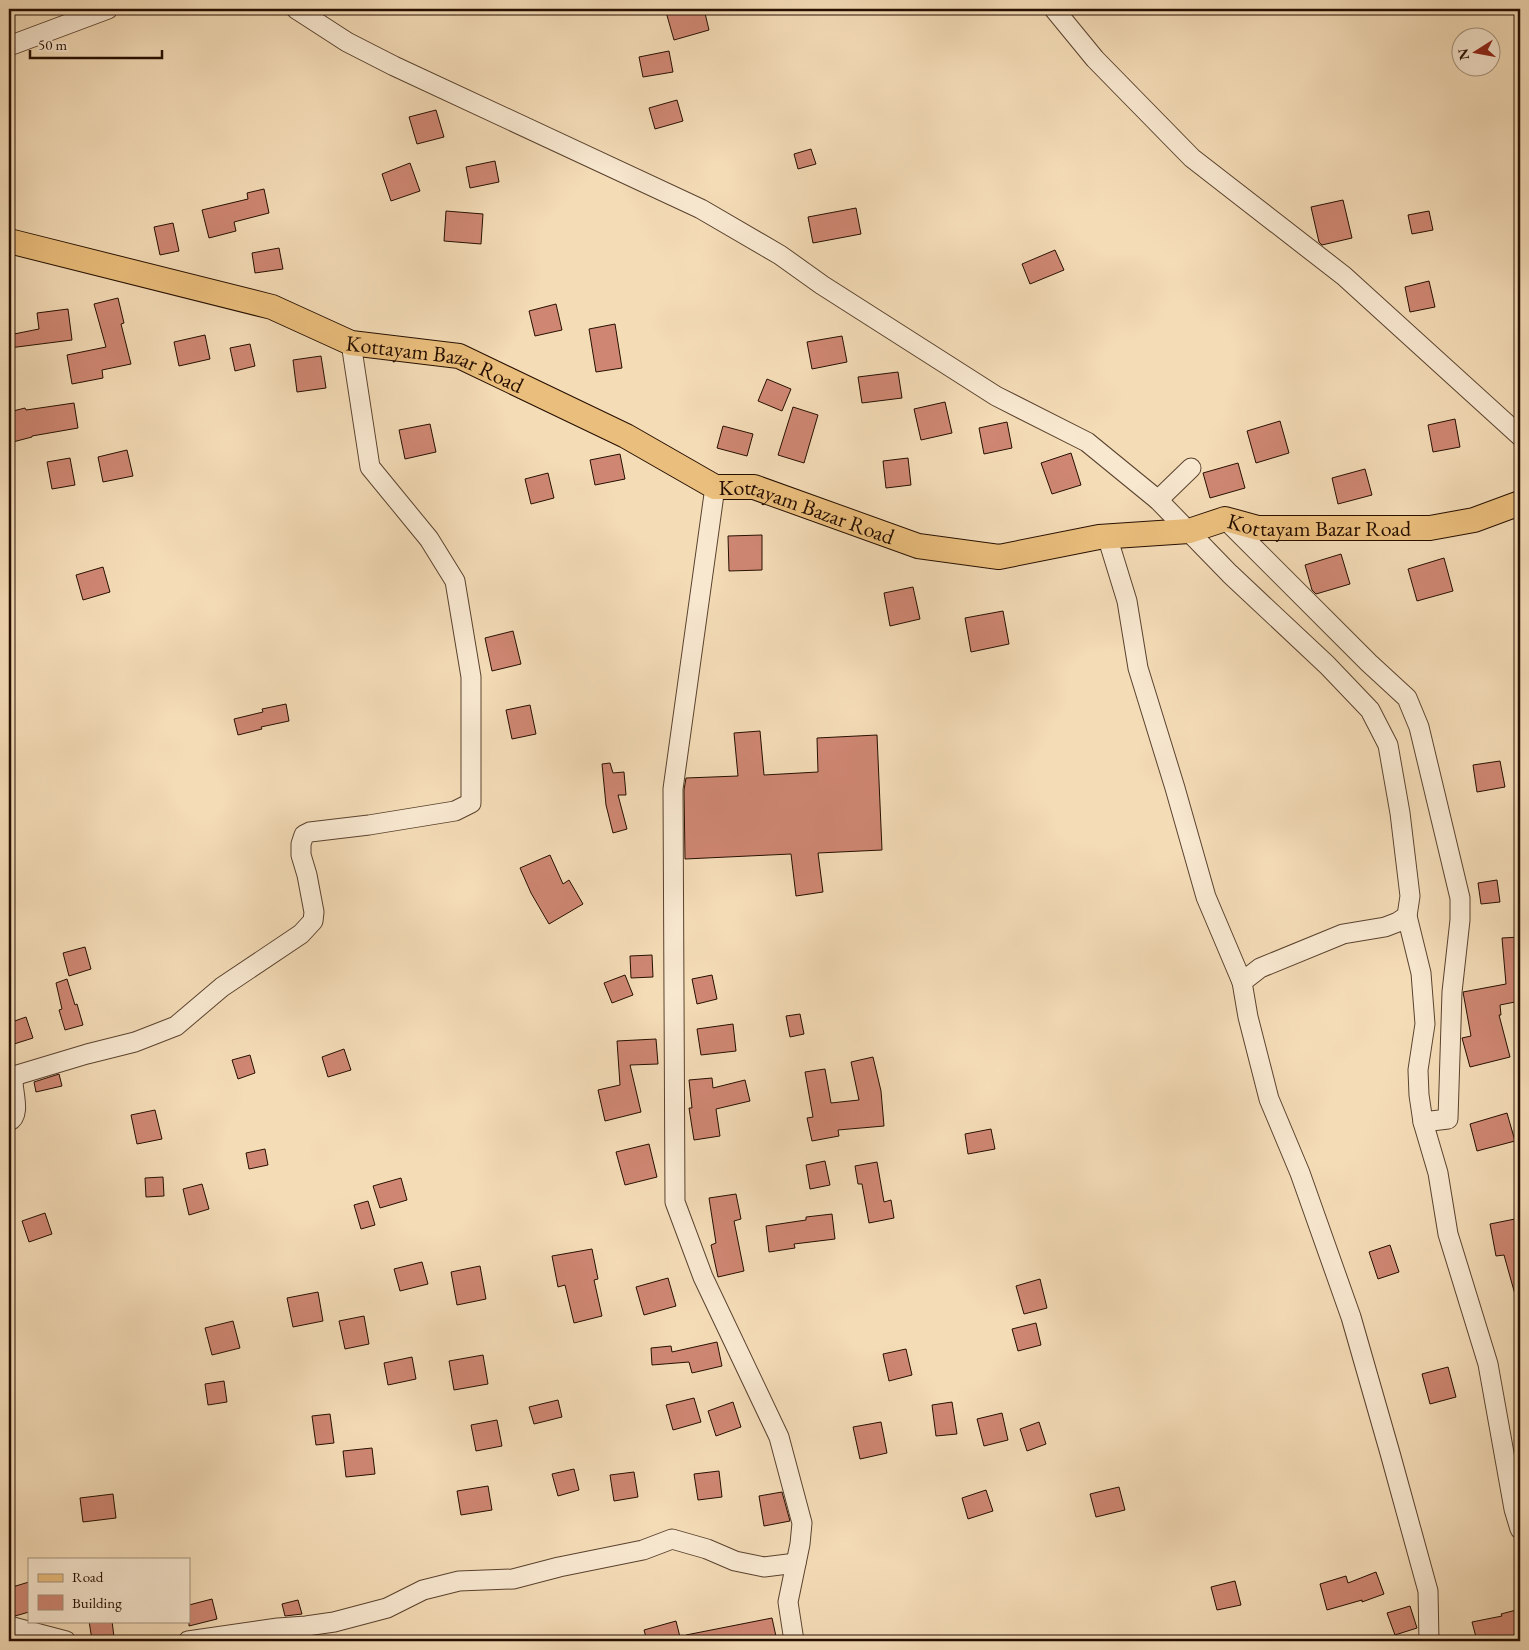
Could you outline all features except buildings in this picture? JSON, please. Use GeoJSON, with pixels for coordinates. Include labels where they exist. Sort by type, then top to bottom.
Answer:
{"type":"FeatureCollection","features":[{"type":"Feature","properties":{"kind":"main road","name":"Kottayam Bazar Road"},"geometry":{"type":"LineString","coordinates":[[9,241],[272,307],[351,342],[459,356],[626,436],[715,487],[754,487],[918,546],[999,557],[1108,536],[1192,530],[1225,519],[1258,528],[1430,528],[1474,520],[1520,503]]}},
{"type":"Feature","properties":{"kind":"street"},"geometry":{"type":"LineString","coordinates":[[9,46],[108,9]]}},
{"type":"Feature","properties":{"kind":"street"},"geometry":{"type":"LineString","coordinates":[[296,9],[347,42],[394,66],[702,209],[780,255],[822,285],[996,396],[1086,442],[1192,530],[1230,574],[1327,665],[1370,710],[1379,724],[1388,745],[1400,814],[1410,896],[1407,916],[1421,973],[1425,1024],[1418,1070],[1423,1122],[1438,1173],[1448,1234],[1488,1364],[1514,1509],[1520,1529]]}},
{"type":"Feature","properties":{"kind":"street"},"geometry":{"type":"LineString","coordinates":[[1054,9],[1095,59],[1192,158],[1344,276],[1520,436]]}},
{"type":"Feature","properties":{"kind":"street"},"geometry":{"type":"LineString","coordinates":[[9,1121],[13,1119],[16,1112],[13,1081],[17,1075],[135,1042],[176,1026],[222,987],[301,934],[313,921],[314,912],[301,855],[301,844],[304,835],[310,832],[369,825],[455,811],[472,803],[470,677],[455,582],[429,539],[370,467],[351,342]]}},
{"type":"Feature","properties":{"kind":"street"},"geometry":{"type":"LineString","coordinates":[[1158,500],[1191,468]]}},
{"type":"Feature","properties":{"kind":"street"},"geometry":{"type":"LineString","coordinates":[[715,487],[673,789],[676,1202],[702,1277],[779,1437],[802,1523],[788,1602],[794,1641]]}},
{"type":"Feature","properties":{"kind":"street"},"geometry":{"type":"LineString","coordinates":[[1225,519],[1369,663],[1407,698],[1419,727],[1460,898],[1460,920],[1452,992],[1448,1120],[1423,1122]]}},
{"type":"Feature","properties":{"kind":"street"},"geometry":{"type":"LineString","coordinates":[[1108,536],[1127,601],[1138,668],[1176,788],[1206,897],[1242,982],[1248,1017],[1269,1099],[1300,1173],[1351,1316],[1428,1591],[1429,1641]]}},
{"type":"Feature","properties":{"kind":"street"},"geometry":{"type":"LineString","coordinates":[[1242,982],[1260,968],[1343,934],[1385,928],[1407,916]]}},
{"type":"Feature","properties":{"kind":"street"},"geometry":{"type":"LineString","coordinates":[[188,1641],[334,1622],[387,1608],[423,1590],[459,1581],[513,1579],[559,1567],[642,1550],[672,1539],[707,1549],[735,1561],[764,1567],[796,1563]]}},
{"type":"Feature","properties":{"kind":"street"},"geometry":{"type":"LineString","coordinates":[[9,1626],[66,1641]]}}]}
